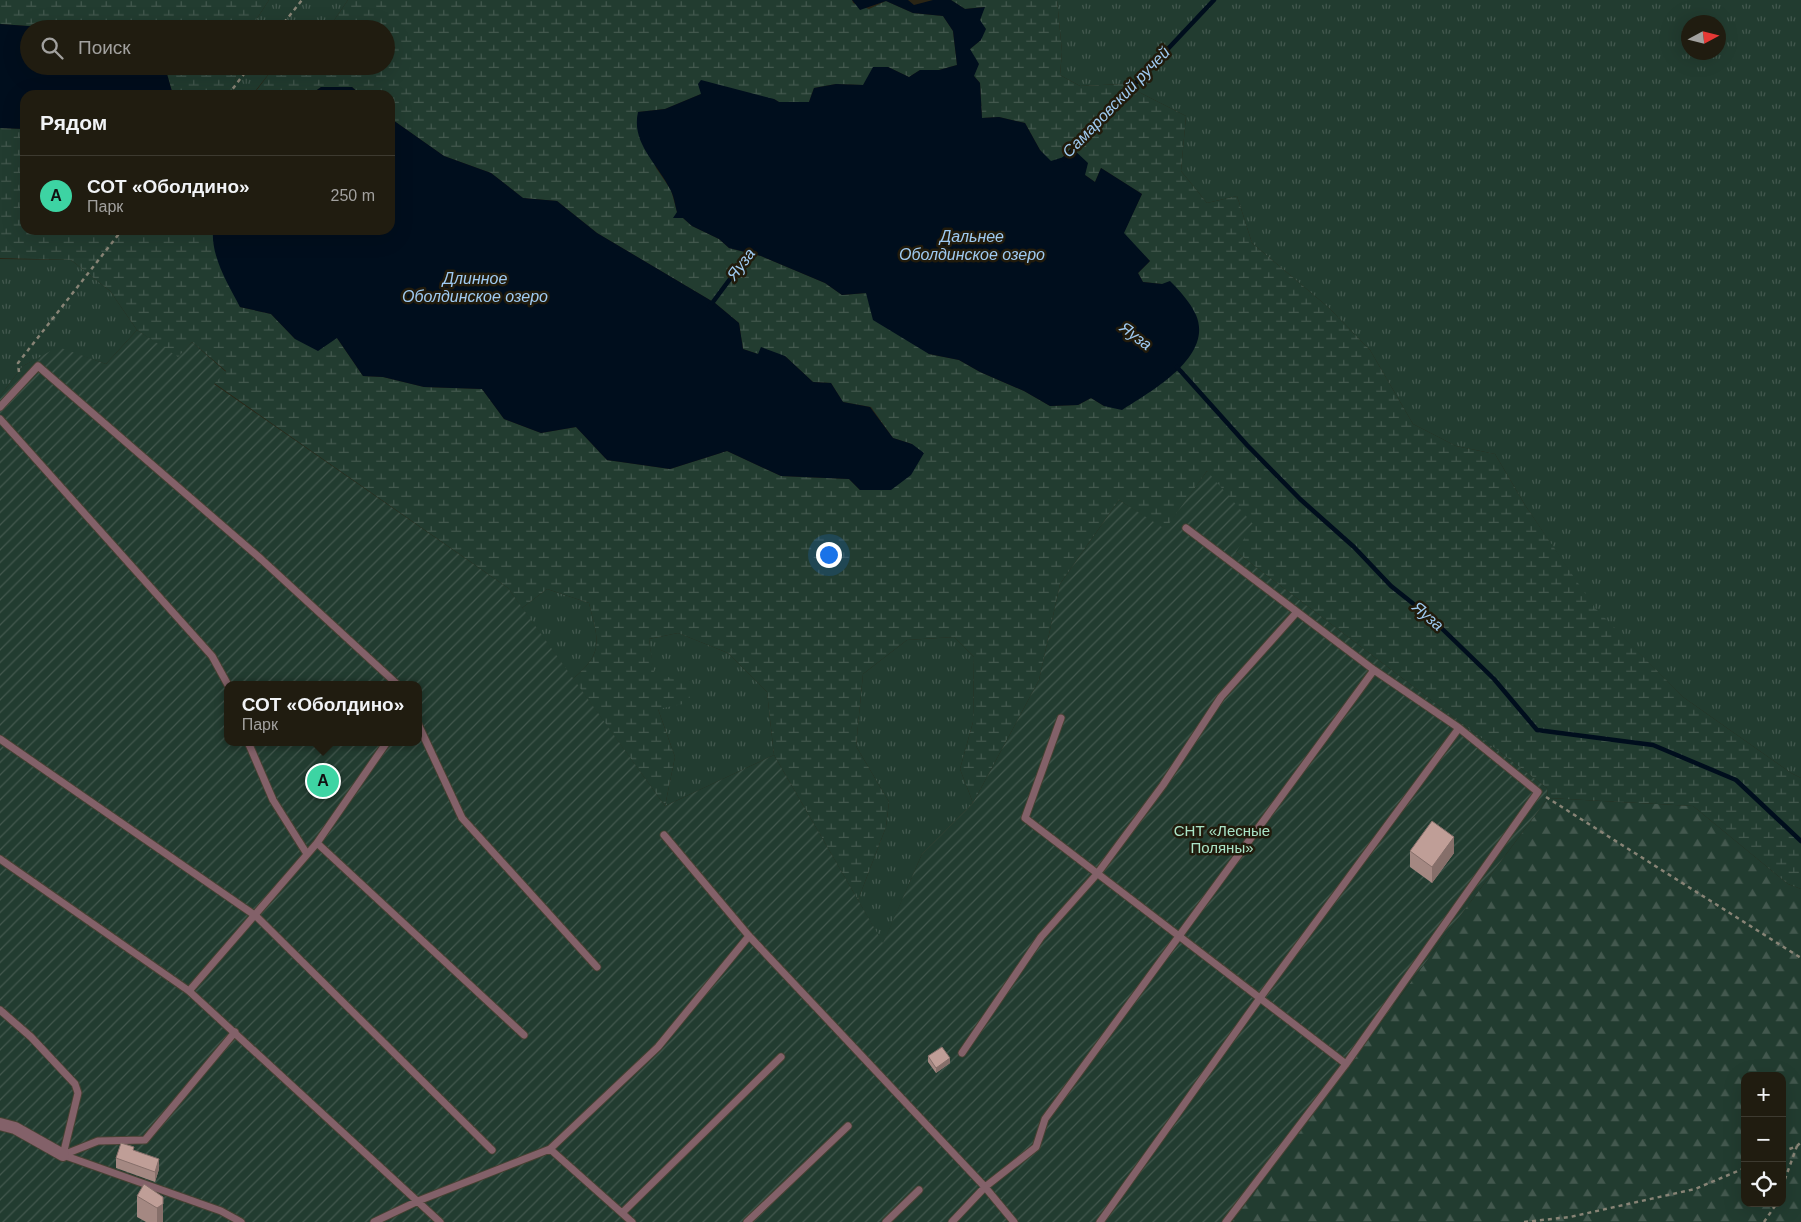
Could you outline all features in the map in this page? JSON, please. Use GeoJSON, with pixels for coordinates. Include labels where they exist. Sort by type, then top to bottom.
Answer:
{"type":"FeatureCollection","features":[{"type":"Feature","properties":{"kind":"street"},"geometry":{"type":"LineString","coordinates":[[0,1124],[15,1128],[63,1155]]}},
{"type":"Feature","properties":{"kind":"lane"},"geometry":{"type":"LineString","coordinates":[[0,407],[38,366],[261,560],[394,681]]}},
{"type":"Feature","properties":{"kind":"lane"},"geometry":{"type":"LineString","coordinates":[[0,419],[212,656],[226,681]]}},
{"type":"Feature","properties":{"kind":"lane"},"geometry":{"type":"LineString","coordinates":[[1186,528],[1296,613],[1374,670],[1459,728],[1538,792],[1346,1064],[1226,1222]]}},
{"type":"Feature","properties":{"kind":"lane"},"geometry":{"type":"LineString","coordinates":[[962,1053],[1041,937],[1098,874],[1163,785],[1221,697],[1296,613]]}},
{"type":"Feature","properties":{"kind":"lane"},"geometry":{"type":"LineString","coordinates":[[952,1222],[984,1188],[1036,1147],[1045,1119],[1374,670]]}},
{"type":"Feature","properties":{"kind":"lane"},"geometry":{"type":"LineString","coordinates":[[1061,718],[1025,818],[1346,1064]]}},
{"type":"Feature","properties":{"kind":"lane"},"geometry":{"type":"LineString","coordinates":[[1100,1222],[1260,998],[1459,728]]}},
{"type":"Feature","properties":{"kind":"lane"},"geometry":{"type":"LineString","coordinates":[[422,733],[462,818],[597,967]]}},
{"type":"Feature","properties":{"kind":"lane"},"geometry":{"type":"LineString","coordinates":[[0,739],[256,916],[492,1150]]}},
{"type":"Feature","properties":{"kind":"lane"},"geometry":{"type":"LineString","coordinates":[[250,746],[272,800],[307,854]]}},
{"type":"Feature","properties":{"kind":"lane"},"geometry":{"type":"LineString","coordinates":[[189,991],[256,916],[317,842],[384,746]]}},
{"type":"Feature","properties":{"kind":"lane"},"geometry":{"type":"LineString","coordinates":[[664,835],[749,936],[1014,1222]]}},
{"type":"Feature","properties":{"kind":"lane"},"geometry":{"type":"LineString","coordinates":[[317,842],[524,1035]]}},
{"type":"Feature","properties":{"kind":"lane"},"geometry":{"type":"LineString","coordinates":[[0,859],[189,991],[440,1222]]}},
{"type":"Feature","properties":{"kind":"lane"},"geometry":{"type":"LineString","coordinates":[[374,1222],[418,1201],[550,1149],[658,1047],[749,936]]}},
{"type":"Feature","properties":{"kind":"lane"},"geometry":{"type":"LineString","coordinates":[[0,1010],[31,1037],[75,1084],[78,1093],[63,1155]]}},
{"type":"Feature","properties":{"kind":"lane"},"geometry":{"type":"LineString","coordinates":[[63,1155],[98,1141],[145,1140],[235,1032]]}},
{"type":"Feature","properties":{"kind":"lane"},"geometry":{"type":"LineString","coordinates":[[622,1213],[781,1057]]}},
{"type":"Feature","properties":{"kind":"lane"},"geometry":{"type":"LineString","coordinates":[[747,1222],[848,1126]]}},
{"type":"Feature","properties":{"kind":"lane"},"geometry":{"type":"LineString","coordinates":[[550,1149],[632,1222]]}},
{"type":"Feature","properties":{"kind":"lane"},"geometry":{"type":"LineString","coordinates":[[63,1155],[221,1211],[241,1222]]}},
{"type":"Feature","properties":{"kind":"lane"},"geometry":{"type":"LineString","coordinates":[[886,1222],[919,1190]]}},
{"type":"Feature","properties":{"kind":"path"},"geometry":{"type":"LineString","coordinates":[[286,20],[302,0]]}},
{"type":"Feature","properties":{"kind":"path"},"geometry":{"type":"LineString","coordinates":[[232,90],[243,75]]}},
{"type":"Feature","properties":{"kind":"path"},"geometry":{"type":"LineString","coordinates":[[21,384],[18,362],[118,235]]}},
{"type":"Feature","properties":{"kind":"path"},"geometry":{"type":"LineString","coordinates":[[1538,792],[1801,958]]}},
{"type":"Feature","properties":{"kind":"path"},"geometry":{"type":"LineString","coordinates":[[1786,1150],[1797,1146],[1801,1142]]}},
{"type":"Feature","properties":{"kind":"path"},"geometry":{"type":"LineString","coordinates":[[1786,1176],[1797,1146]]}},
{"type":"Feature","properties":{"kind":"path"},"geometry":{"type":"LineString","coordinates":[[1524,1222],[1570,1218],[1695,1189],[1741,1170]]}},
{"type":"Feature","properties":{"kind":"path"},"geometry":{"type":"LineString","coordinates":[[1764,1222],[1774,1207]]}},
{"type":"Feature","properties":{"kind":"green space"},"geometry":{"type":"Polygon","coordinates":[[[0,0],[269,0],[256,20],[20,20],[20,25],[0,24],[0,0]]]}},
{"type":"Feature","properties":{"kind":"green space"},"geometry":{"type":"Polygon","coordinates":[[[269,0],[348,0],[334,20],[256,20],[269,0]]]}},
{"type":"Feature","properties":{"kind":"green space"},"geometry":{"type":"Polygon","coordinates":[[[348,0],[852,0],[853,3],[869,9],[886,1],[913,13],[943,16],[953,31],[957,65],[939,70],[920,70],[909,77],[888,67],[863,85],[836,84],[814,88],[809,102],[779,102],[774,99],[701,94],[665,109],[638,112],[656,168],[671,190],[677,212],[692,226],[719,239],[729,248],[761,256],[825,283],[842,295],[866,293],[929,354],[959,360],[980,372],[1024,391],[1050,406],[1078,405],[1091,398],[1104,406],[1162,284],[1143,282],[1138,273],[1150,261],[1123,234],[1142,194],[1101,168],[1095,182],[1085,175],[1067,156],[1051,162],[1040,150],[1025,123],[999,117],[982,118],[980,83],[974,76],[970,49],[981,40],[980,20],[984,7],[965,9],[951,0],[1057,0],[1062,52],[1060,75],[1080,86],[1123,84],[1186,116],[1181,171],[1207,203],[1237,196],[1252,243],[1328,307],[1370,350],[1413,424],[1456,446],[1495,454],[1525,505],[1595,608],[1683,697],[1791,773],[1801,778],[1801,889],[1788,884],[1693,806],[1548,798],[1547,788],[1236,552],[1207,471],[1165,530],[1119,500],[1060,584],[1039,680],[973,803],[960,769],[973,722],[974,657],[954,637],[907,640],[863,674],[856,746],[889,802],[886,827],[858,900],[774,755],[767,692],[728,653],[678,633],[649,639],[654,672],[693,686],[688,703],[658,709],[675,757],[665,806],[573,679],[590,661],[596,645],[595,627],[589,603],[547,589],[522,608],[508,588],[214,383],[226,371],[192,342],[178,358],[137,330],[110,291],[71,260],[0,258],[0,128],[20,129],[20,235],[213,235],[240,307],[271,314],[295,339],[337,338],[363,376],[383,377],[424,387],[482,389],[504,419],[541,433],[576,427],[607,460],[670,469],[727,451],[781,476],[849,479],[860,490],[912,444],[893,438],[871,407],[843,402],[831,383],[813,382],[785,356],[758,354],[743,349],[739,323],[715,303],[597,233],[557,201],[523,198],[491,173],[444,156],[395,122],[395,90],[355,90],[352,87],[321,87],[317,90],[257,90],[268,75],[395,75],[395,20],[334,20],[348,0]]]}},
{"type":"Feature","properties":{"kind":"green space"},"geometry":{"type":"Polygon","coordinates":[[[1057,0],[1801,0],[1801,778],[1791,773],[1683,697],[1594,608],[1525,505],[1495,454],[1456,446],[1413,424],[1370,350],[1328,307],[1252,243],[1237,196],[1207,203],[1181,171],[1186,116],[1123,84],[1080,86],[1060,75],[1062,52],[1057,0]]]}},
{"type":"Feature","properties":{"kind":"green space"},"geometry":{"type":"Polygon","coordinates":[[[167,75],[237,75],[233,90],[172,90],[167,75]]]}},
{"type":"Feature","properties":{"kind":"green space"},"geometry":{"type":"Polygon","coordinates":[[[237,75],[268,75],[256,90],[233,90],[237,75]]]}},
{"type":"Feature","properties":{"kind":"green space"},"geometry":{"type":"Polygon","coordinates":[[[0,259],[71,260],[110,291],[137,330],[106,364],[58,348],[23,366],[0,396],[0,259]]]}},
{"type":"Feature","properties":{"kind":"green space","name":"СНТ «Лесные Поляны»"},"geometry":{"type":"Polygon","coordinates":[[[137,330],[178,357],[192,342],[226,372],[214,384],[508,588],[665,806],[774,755],[883,943],[922,854],[973,803],[1039,680],[1060,584],[1119,500],[1165,529],[1207,471],[1253,524],[1236,552],[1547,788],[1548,798],[1232,1222],[0,1222],[0,396],[23,366],[58,347],[106,364],[137,330]]]}},
{"type":"Feature","properties":{"kind":"green space"},"geometry":{"type":"Polygon","coordinates":[[[547,589],[589,603],[595,627],[596,645],[590,661],[573,679],[522,608],[547,589]]]}},
{"type":"Feature","properties":{"kind":"green space"},"geometry":{"type":"Polygon","coordinates":[[[678,633],[728,653],[767,692],[774,755],[665,806],[675,757],[658,709],[649,639],[678,633]]]}},
{"type":"Feature","properties":{"kind":"green space"},"geometry":{"type":"Polygon","coordinates":[[[954,637],[974,657],[973,722],[960,769],[973,803],[922,854],[883,944],[858,900],[886,827],[889,802],[856,746],[863,674],[907,640],[954,637]]]}},
{"type":"Feature","properties":{"kind":"green space"},"geometry":{"type":"Polygon","coordinates":[[[1548,798],[1693,806],[1788,884],[1801,889],[1801,1222],[1232,1222],[1548,798]]]}},
{"type":"Feature","properties":{"kind":"water","name":"Дальнее Оболдинское озеро"},"geometry":{"type":"Polygon","coordinates":[[[852,0],[908,0],[914,5],[933,0],[951,0],[965,9],[985,7],[980,20],[986,29],[981,40],[970,49],[979,64],[974,76],[980,83],[982,118],[999,117],[1025,123],[1040,150],[1051,161],[1067,156],[1073,149],[1088,163],[1085,175],[1095,182],[1101,168],[1142,194],[1124,233],[1150,261],[1138,273],[1143,282],[1162,284],[1170,281],[1194,310],[1199,330],[1196,345],[1188,359],[1176,372],[1122,410],[1104,406],[1091,398],[1078,405],[1050,406],[1024,391],[980,372],[959,360],[929,354],[873,320],[866,293],[842,295],[825,283],[761,256],[729,248],[719,239],[692,226],[683,218],[673,218],[677,212],[672,195],[665,179],[646,152],[638,133],[638,112],[665,109],[701,94],[698,84],[701,80],[774,99],[779,102],[809,102],[814,88],[836,84],[863,85],[873,67],[888,67],[909,77],[920,70],[939,70],[957,65],[953,31],[943,16],[913,13],[886,1],[860,10],[852,0]]]}},
{"type":"Feature","properties":{"kind":"water"},"geometry":{"type":"Polygon","coordinates":[[[0,24],[20,25],[20,75],[167,75],[172,90],[20,90],[20,129],[0,128],[0,24]]]}},
{"type":"Feature","properties":{"kind":"water"},"geometry":{"type":"Polygon","coordinates":[[[321,87],[352,87],[355,90],[317,90],[321,87]]]}},
{"type":"Feature","properties":{"kind":"water","name":"Длинное Оболдинское озеро"},"geometry":{"type":"Polygon","coordinates":[[[395,122],[444,156],[491,173],[523,198],[557,201],[597,233],[715,303],[739,323],[743,349],[758,354],[761,347],[785,356],[813,382],[831,383],[843,402],[870,407],[893,438],[912,444],[924,453],[911,475],[891,490],[860,490],[849,479],[781,476],[727,451],[670,469],[607,460],[576,427],[541,433],[504,419],[482,389],[424,387],[383,377],[363,376],[337,338],[318,351],[295,339],[271,314],[240,307],[226,280],[213,235],[395,235],[395,122]]]}},
{"type":"Feature","properties":{"kind":"building"},"geometry":{"type":"Polygon","coordinates":[[[1432,821],[1454,837],[1432,867],[1410,851],[1432,821]]]}},
{"type":"Feature","properties":{"kind":"building"},"geometry":{"type":"Polygon","coordinates":[[[942,1047],[950,1058],[936,1068],[928,1056],[942,1047]]]}},
{"type":"Feature","properties":{"kind":"building"},"geometry":{"type":"Polygon","coordinates":[[[121,1143],[134,1147],[133,1150],[159,1159],[155,1172],[116,1158],[121,1143]]]}},
{"type":"Feature","properties":{"kind":"building"},"geometry":{"type":"Polygon","coordinates":[[[144,1184],[163,1197],[163,1204],[157,1208],[137,1196],[144,1184]]]}},
{"type":"Feature","properties":{"kind":"waterway","name":"Самаровский ручей"},"geometry":{"type":"LineString","coordinates":[[1064,159],[1214,0]]}},
{"type":"Feature","properties":{"kind":"waterway","name":"Яуза"},"geometry":{"type":"LineString","coordinates":[[710,306],[753,248]]}},
{"type":"Feature","properties":{"kind":"waterway","name":"Яуза"},"geometry":{"type":"LineString","coordinates":[[1177,367],[1247,445],[1300,499],[1354,547],[1391,586],[1430,617],[1494,679],[1537,730],[1653,745],[1736,780],[1801,841]]}},
{"type":"Feature","properties":{"kind":"place","name":"СОТ «Оболдино»"},"geometry":{"type":"Point","coordinates":[323,781]}}]}
